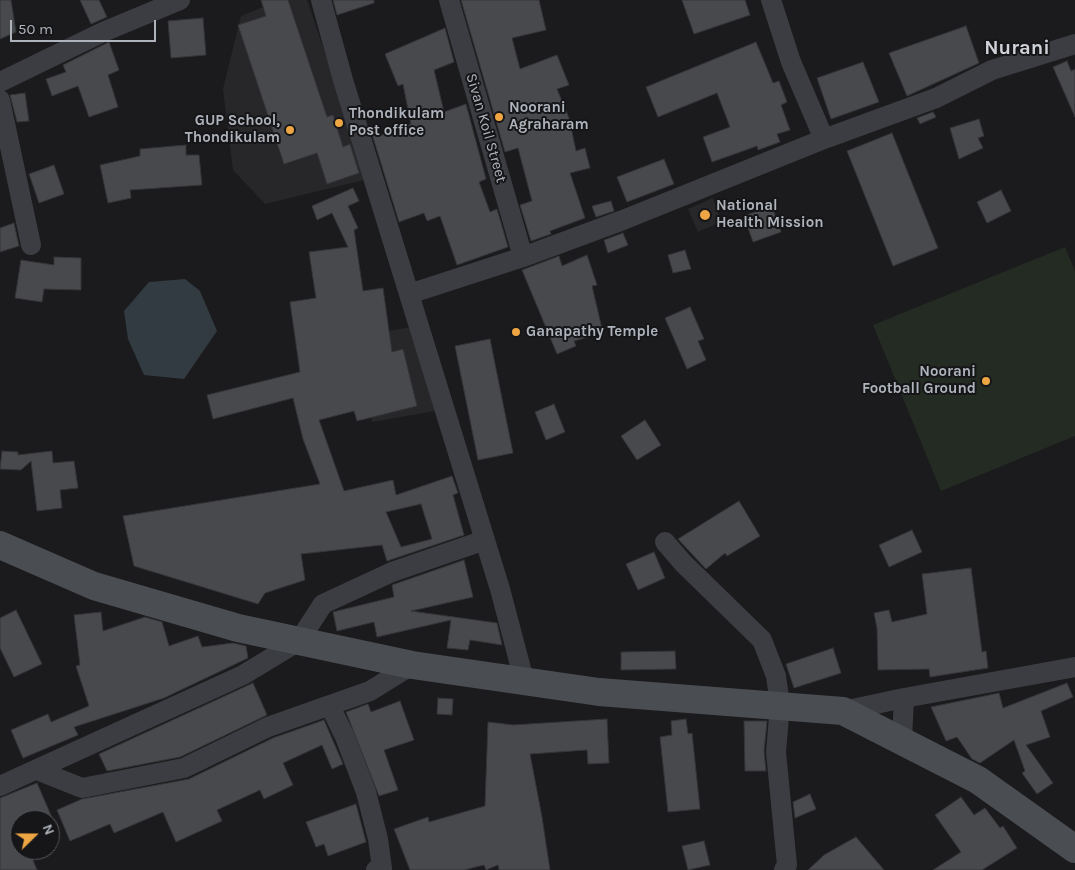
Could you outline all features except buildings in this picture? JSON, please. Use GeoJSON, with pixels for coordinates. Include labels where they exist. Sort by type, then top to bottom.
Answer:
{"type":"FeatureCollection","features":[{"type":"Feature","properties":{"kind":"street"},"geometry":{"type":"LineString","coordinates":[[0,82],[103,32],[180,0]]}},
{"type":"Feature","properties":{"kind":"street"},"geometry":{"type":"LineString","coordinates":[[321,0],[343,80],[485,540],[524,680]]}},
{"type":"Feature","properties":{"kind":"street","name":"Sivan Koil Street"},"geometry":{"type":"LineString","coordinates":[[449,0],[523,257]]}},
{"type":"Feature","properties":{"kind":"street"},"geometry":{"type":"LineString","coordinates":[[771,0],[791,62],[824,139]]}},
{"type":"Feature","properties":{"kind":"street"},"geometry":{"type":"LineString","coordinates":[[409,294],[523,257],[623,220],[824,139],[936,98],[992,70],[1075,44]]}},
{"type":"Feature","properties":{"kind":"street"},"geometry":{"type":"LineString","coordinates":[[0,100],[30,244]]}},
{"type":"Feature","properties":{"kind":"street"},"geometry":{"type":"LineString","coordinates":[[0,786],[243,675],[299,641],[322,604],[392,572],[485,540]]}},
{"type":"Feature","properties":{"kind":"street"},"geometry":{"type":"LineString","coordinates":[[665,542],[683,563],[762,640],[776,676],[780,705],[776,752],[787,866],[784,870]]}},
{"type":"Feature","properties":{"kind":"street"},"geometry":{"type":"LineString","coordinates":[[0,545],[94,586],[238,628],[412,665],[599,692],[843,711],[1075,667]]}},
{"type":"Feature","properties":{"kind":"street"},"geometry":{"type":"LineString","coordinates":[[37,770],[82,788],[184,768],[268,727],[370,691],[412,665]]}},
{"type":"Feature","properties":{"kind":"street"},"geometry":{"type":"LineString","coordinates":[[902,740],[904,698]]}},
{"type":"Feature","properties":{"kind":"street"},"geometry":{"type":"LineString","coordinates":[[330,706],[345,737],[366,792],[378,839],[382,868],[376,870]]}},
{"type":"Feature","properties":{"kind":"street"},"geometry":{"type":"LineString","coordinates":[[843,711],[978,780],[1075,849]]}},
{"type":"Feature","properties":{"kind":"shaded area","name":"GUP School, Thondikulam"},"geometry":{"type":"Polygon","coordinates":[[[281,0],[307,0],[368,179],[265,204],[233,170],[223,89],[241,16],[281,0]]]}},
{"type":"Feature","properties":{"kind":"shaded area","name":"National Health Mission"},"geometry":{"type":"Polygon","coordinates":[[[713,198],[721,222],[698,232],[688,209],[713,198]]]}},
{"type":"Feature","properties":{"kind":"shaded area","name":"Noorani Football Ground"},"geometry":{"type":"Polygon","coordinates":[[[1065,247],[1075,271],[1075,436],[941,491],[873,325],[1065,247]]]}},
{"type":"Feature","properties":{"kind":"shaded area"},"geometry":{"type":"Polygon","coordinates":[[[185,279],[200,291],[217,331],[184,379],[144,375],[128,339],[124,311],[149,282],[185,279]]]}},
{"type":"Feature","properties":{"kind":"shaded area"},"geometry":{"type":"Polygon","coordinates":[[[411,327],[435,411],[372,422],[361,336],[411,327]]]}},
{"type":"Feature","properties":{"kind":"place","name":"Noorani Agraharam"},"geometry":{"type":"Point","coordinates":[499,117]}},
{"type":"Feature","properties":{"kind":"place","name":"Thondikulam Post office"},"geometry":{"type":"Point","coordinates":[339,123]}},
{"type":"Feature","properties":{"kind":"place","name":"GUP School, Thondikulam"},"geometry":{"type":"Point","coordinates":[290,130]}},
{"type":"Feature","properties":{"kind":"place","name":"National Health Mission"},"geometry":{"type":"Point","coordinates":[705,215]}},
{"type":"Feature","properties":{"kind":"place","name":"Ganapathy Temple"},"geometry":{"type":"Point","coordinates":[516,332]}},
{"type":"Feature","properties":{"kind":"place","name":"Noorani Football Ground"},"geometry":{"type":"Point","coordinates":[986,381]}},
{"type":"Feature","properties":{"kind":"district","name":"Nurani"},"geometry":{"type":"Point","coordinates":[1017,48]}}]}
